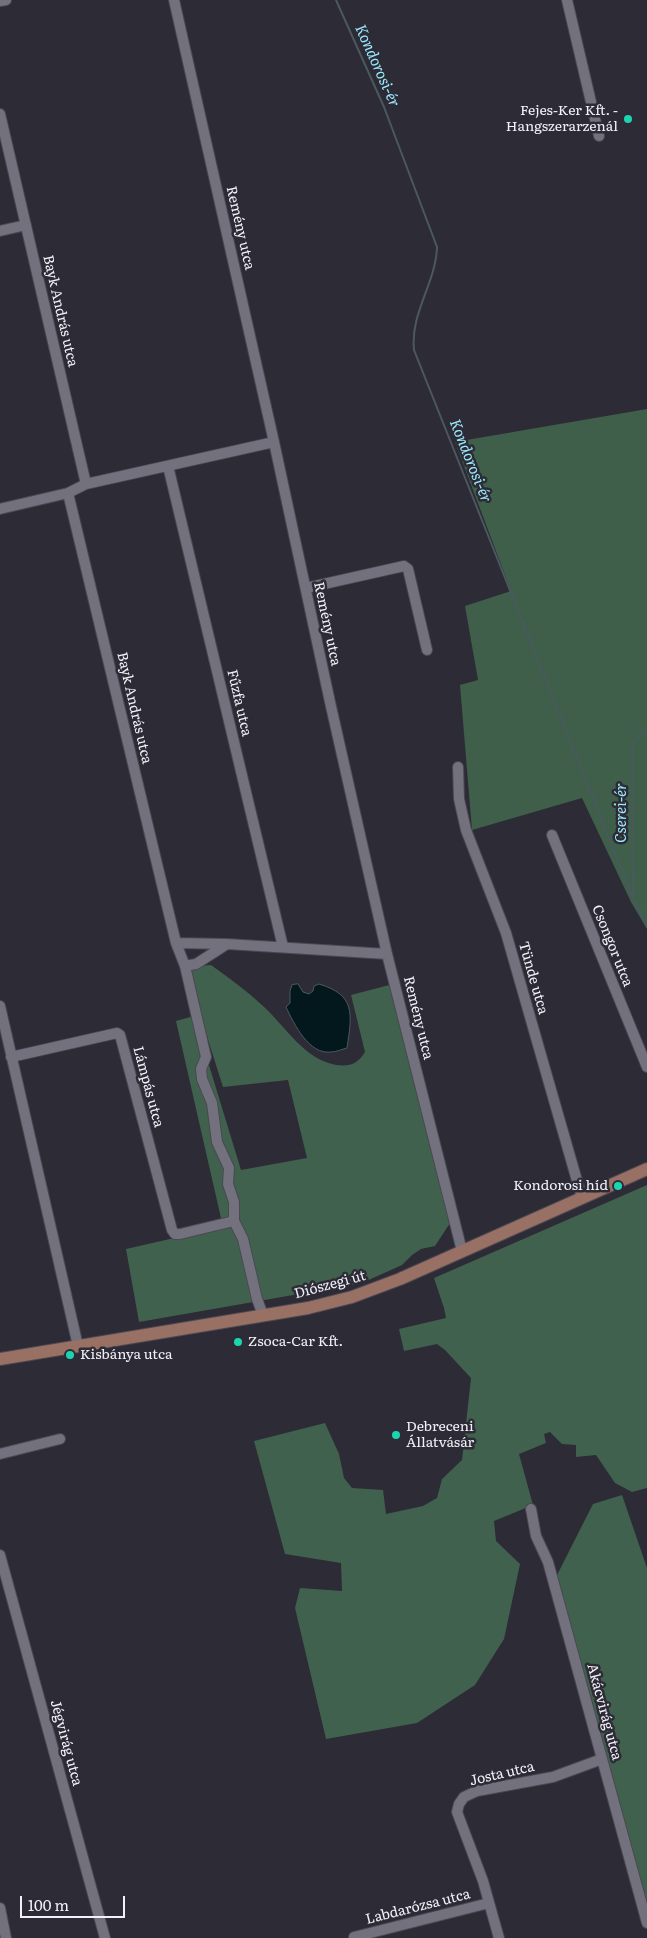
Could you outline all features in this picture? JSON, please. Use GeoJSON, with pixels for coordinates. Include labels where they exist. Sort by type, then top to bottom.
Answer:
{"type":"FeatureCollection","features":[{"type":"Feature","properties":{"kind":"main road","name":"Diószegi út"},"geometry":{"type":"LineString","coordinates":[[0,1359],[308,1308],[352,1297],[400,1279],[647,1169]]}},
{"type":"Feature","properties":{"kind":"street"},"geometry":{"type":"LineString","coordinates":[[0,1],[6,0]]}},
{"type":"Feature","properties":{"kind":"street","name":"Remény utca"},"geometry":{"type":"LineString","coordinates":[[174,0],[387,954],[462,1252]]}},
{"type":"Feature","properties":{"kind":"street"},"geometry":{"type":"LineString","coordinates":[[567,0],[598,136]]}},
{"type":"Feature","properties":{"kind":"street","name":"Bayk András utca"},"geometry":{"type":"LineString","coordinates":[[0,114],[86,484]]}},
{"type":"Feature","properties":{"kind":"street"},"geometry":{"type":"LineString","coordinates":[[0,231],[26,225]]}},
{"type":"Feature","properties":{"kind":"street"},"geometry":{"type":"LineString","coordinates":[[0,508],[68,493],[86,484],[274,442]]}},
{"type":"Feature","properties":{"kind":"street","name":"Fűzfa utca"},"geometry":{"type":"LineString","coordinates":[[168,466],[283,947]]}},
{"type":"Feature","properties":{"kind":"street","name":"Bayk András utca"},"geometry":{"type":"LineString","coordinates":[[68,493],[176,944],[185,966],[206,1057],[202,1069],[202,1079],[212,1103],[217,1142],[229,1168],[228,1184],[234,1202],[234,1221],[243,1239],[257,1300],[263,1315]]}},
{"type":"Feature","properties":{"kind":"street"},"geometry":{"type":"LineString","coordinates":[[306,588],[404,566],[408,569],[427,650]]}},
{"type":"Feature","properties":{"kind":"street","name":"Tünde utca"},"geometry":{"type":"LineString","coordinates":[[458,767],[459,800],[466,830],[506,933],[582,1198]]}},
{"type":"Feature","properties":{"kind":"street","name":"Csongor utca"},"geometry":{"type":"LineString","coordinates":[[552,835],[647,1067]]}},
{"type":"Feature","properties":{"kind":"street"},"geometry":{"type":"LineString","coordinates":[[176,944],[227,944],[387,954]]}},
{"type":"Feature","properties":{"kind":"street"},"geometry":{"type":"LineString","coordinates":[[185,966],[196,964],[227,944]]}},
{"type":"Feature","properties":{"kind":"street"},"geometry":{"type":"LineString","coordinates":[[0,1006],[78,1346]]}},
{"type":"Feature","properties":{"kind":"street","name":"Lámpás utca"},"geometry":{"type":"LineString","coordinates":[[11,1057],[117,1033],[120,1035],[170,1226],[175,1234],[180,1234],[234,1221]]}},
{"type":"Feature","properties":{"kind":"street"},"geometry":{"type":"LineString","coordinates":[[0,1454],[60,1439]]}},
{"type":"Feature","properties":{"kind":"street","name":"Akácvirág utca"},"geometry":{"type":"LineString","coordinates":[[531,1510],[536,1536],[548,1562],[647,1924]]}},
{"type":"Feature","properties":{"kind":"street","name":"Jégvirág utca"},"geometry":{"type":"LineString","coordinates":[[0,1555],[105,1938]]}},
{"type":"Feature","properties":{"kind":"street","name":"Josta utca"},"geometry":{"type":"LineString","coordinates":[[499,1938],[478,1865],[457,1812],[459,1804],[464,1797],[477,1792],[553,1777],[602,1759]]}},
{"type":"Feature","properties":{"kind":"street","name":"Labdarózsa utca"},"geometry":{"type":"LineString","coordinates":[[354,1937],[489,1903]]}},
{"type":"Feature","properties":{"kind":"street"},"geometry":{"type":"LineString","coordinates":[[0,1908],[6,1938]]}},
{"type":"Feature","properties":{"kind":"green space"},"geometry":{"type":"Polygon","coordinates":[[[647,409],[647,929],[631,902],[582,798],[472,830],[460,685],[478,680],[465,606],[511,591],[455,442],[647,409]]]}},
{"type":"Feature","properties":{"kind":"green space"},"geometry":{"type":"Polygon","coordinates":[[[211,965],[257,1000],[305,1049],[325,1062],[336,1065],[354,1063],[365,1052],[351,995],[393,984],[452,1220],[435,1246],[421,1249],[402,1265],[362,1283],[139,1322],[126,1249],[223,1227],[176,1021],[194,1016],[241,1170],[307,1158],[288,1080],[223,1087],[185,967],[211,965]]]}},
{"type":"Feature","properties":{"kind":"green space"},"geometry":{"type":"Polygon","coordinates":[[[647,1185],[647,1488],[632,1492],[615,1483],[596,1455],[576,1457],[576,1445],[562,1444],[550,1432],[544,1434],[546,1443],[519,1454],[533,1505],[494,1521],[496,1541],[520,1564],[504,1639],[475,1685],[417,1723],[326,1739],[295,1608],[300,1588],[342,1591],[341,1563],[285,1554],[254,1441],[325,1423],[339,1454],[344,1478],[352,1488],[383,1490],[386,1514],[423,1506],[437,1498],[442,1479],[462,1460],[471,1378],[437,1344],[404,1351],[399,1329],[446,1318],[434,1278],[647,1185]]]}},
{"type":"Feature","properties":{"kind":"green space"},"geometry":{"type":"Polygon","coordinates":[[[622,1495],[647,1568],[647,1911],[555,1579],[593,1504],[622,1495]]]}},
{"type":"Feature","properties":{"kind":"water"},"geometry":{"type":"Polygon","coordinates":[[[298,984],[303,992],[309,994],[313,991],[314,986],[319,984],[340,994],[345,1000],[349,1007],[350,1016],[347,1048],[333,1052],[323,1052],[309,1044],[303,1037],[286,1007],[290,1003],[292,985],[298,984]]]}},
{"type":"Feature","properties":{"kind":"waterway","name":"Kondorosi-ér"},"geometry":{"type":"LineString","coordinates":[[336,0],[384,107],[437,247],[436,260],[416,323],[414,350],[634,901],[647,925]]}},
{"type":"Feature","properties":{"kind":"waterway","name":"Cserei-ér"},"geometry":{"type":"LineString","coordinates":[[633,897],[632,747],[637,737],[647,732]]}},
{"type":"Feature","properties":{"kind":"place","name":"Fejes-Ker Kft. - Hangszerarzenál"},"geometry":{"type":"Point","coordinates":[628,119]}},
{"type":"Feature","properties":{"kind":"place","name":"Kondorosi híd"},"geometry":{"type":"Point","coordinates":[618,1186]}},
{"type":"Feature","properties":{"kind":"place","name":"Zsoca-Car Kft."},"geometry":{"type":"Point","coordinates":[238,1342]}},
{"type":"Feature","properties":{"kind":"place","name":"Kisbánya utca"},"geometry":{"type":"Point","coordinates":[70,1355]}},
{"type":"Feature","properties":{"kind":"place","name":"Debreceni Állatvásár"},"geometry":{"type":"Point","coordinates":[396,1435]}}]}
